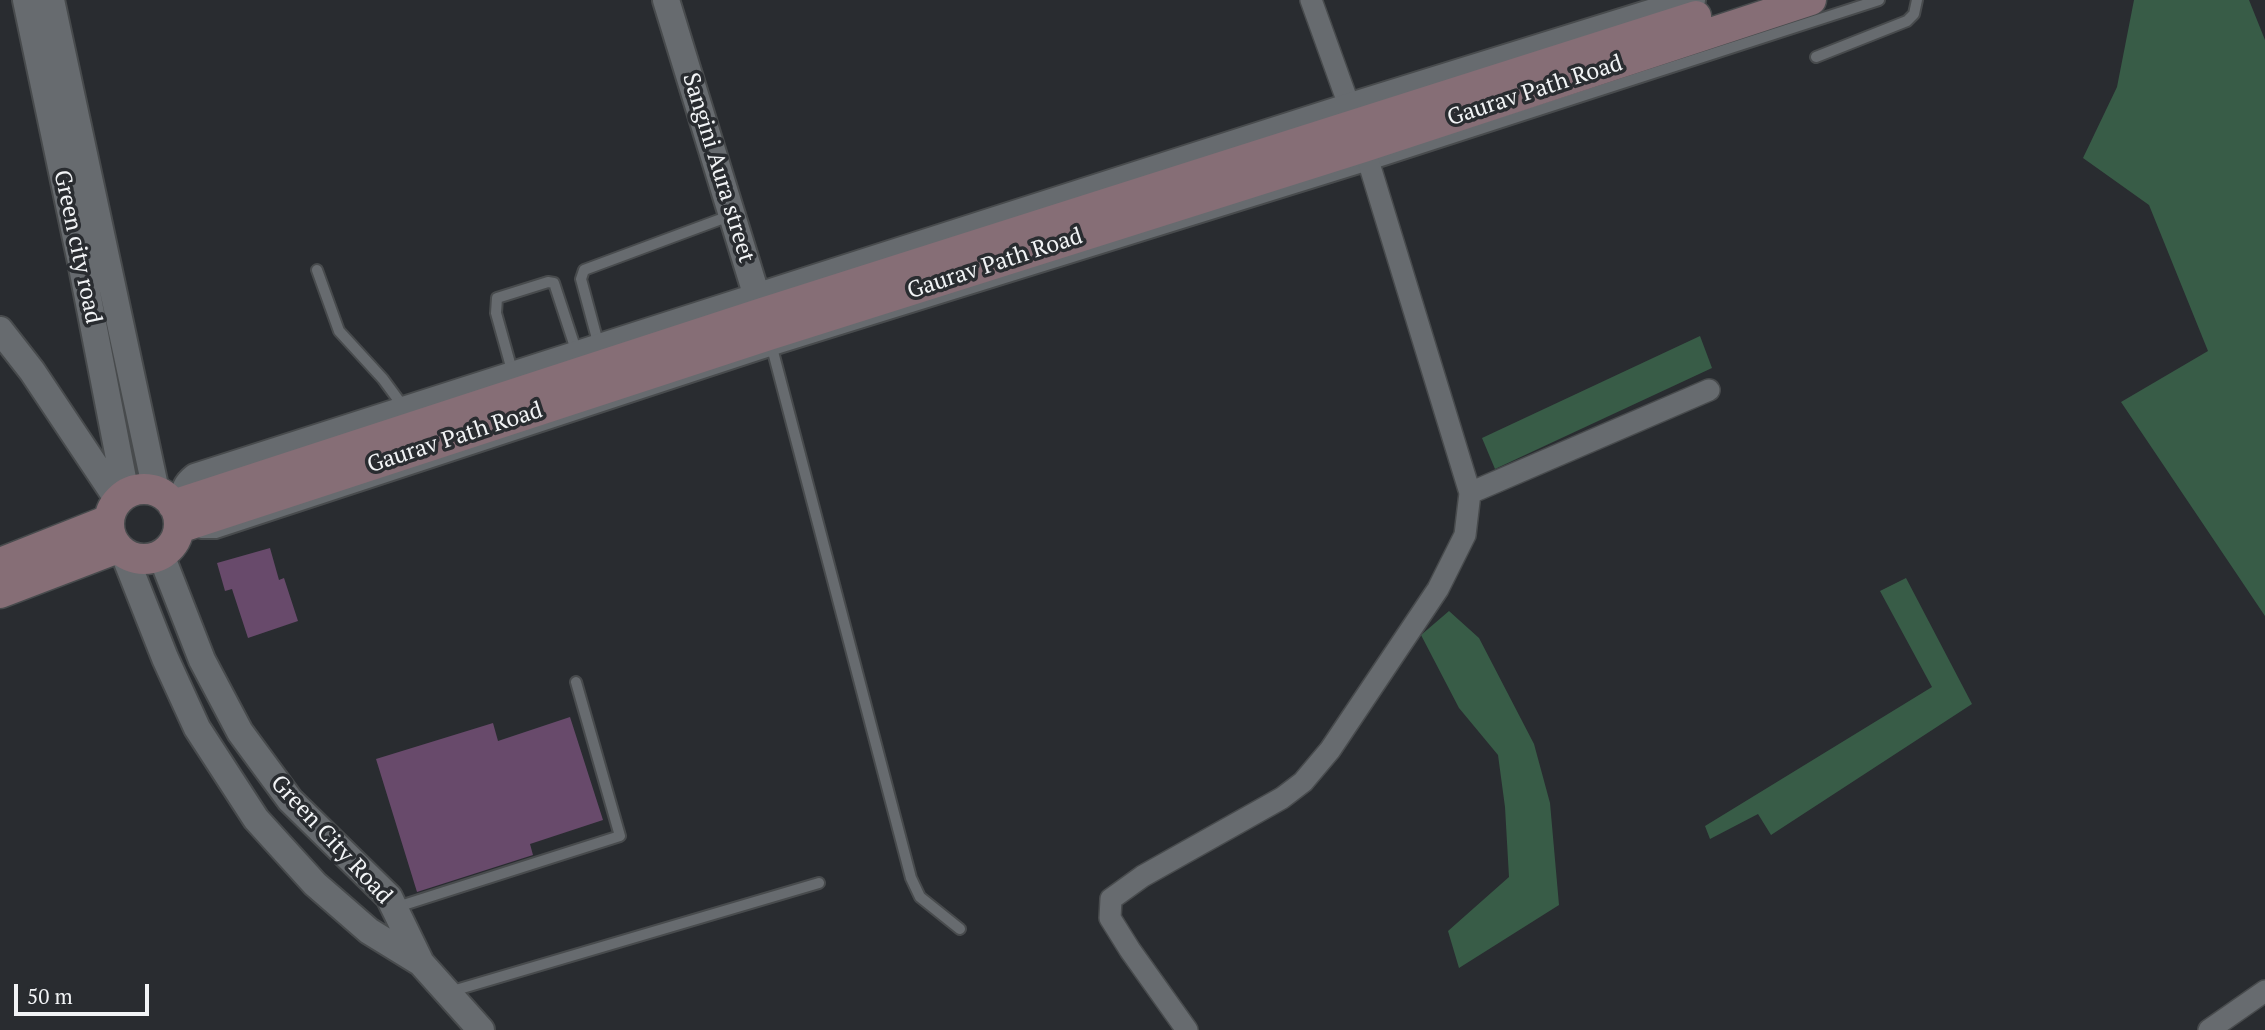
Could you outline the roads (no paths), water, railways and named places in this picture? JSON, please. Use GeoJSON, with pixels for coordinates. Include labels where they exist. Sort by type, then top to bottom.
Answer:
{"type":"FeatureCollection","features":[{"type":"Feature","properties":{"kind":"main road","name":"Gaurav Path Road"},"geometry":{"type":"LineString","coordinates":[[1359,136],[1747,0]]}},
{"type":"Feature","properties":{"kind":"main road","name":"Gaurav Path Road"},"geometry":{"type":"LineString","coordinates":[[175,510],[260,478],[1359,136],[1811,0]]}},
{"type":"Feature","properties":{"kind":"main road"},"geometry":{"type":"LineString","coordinates":[[0,563],[118,504],[135,490],[175,510],[176,540],[169,550],[147,560],[135,559],[121,551],[110,534],[118,504]]}},
{"type":"Feature","properties":{"kind":"main road"},"geometry":{"type":"LineString","coordinates":[[0,593],[121,551]]}},
{"type":"Feature","properties":{"kind":"street","name":"Green city road"},"geometry":{"type":"LineString","coordinates":[[26,0],[81,262],[118,504]]}},
{"type":"Feature","properties":{"kind":"street","name":"Green city road"},"geometry":{"type":"LineString","coordinates":[[51,0],[175,510]]}},
{"type":"Feature","properties":{"kind":"street","name":"Sangini Aura street"},"geometry":{"type":"LineString","coordinates":[[666,0],[765,323]]}},
{"type":"Feature","properties":{"kind":"street"},"geometry":{"type":"LineString","coordinates":[[1187,1030],[1110,918],[1111,899],[1143,876],[1282,798],[1303,782],[1330,750],[1437,589],[1465,535],[1470,493],[1359,136],[1311,0]]}},
{"type":"Feature","properties":{"kind":"street"},"geometry":{"type":"LineString","coordinates":[[1359,136],[1692,0]]}},
{"type":"Feature","properties":{"kind":"street"},"geometry":{"type":"LineString","coordinates":[[175,510],[187,483],[195,477],[588,350],[765,323]]}},
{"type":"Feature","properties":{"kind":"street"},"geometry":{"type":"LineString","coordinates":[[0,330],[32,371],[118,504]]}},
{"type":"Feature","properties":{"kind":"street"},"geometry":{"type":"LineString","coordinates":[[1470,493],[1709,390]]}},
{"type":"Feature","properties":{"kind":"street","name":"Green City Road"},"geometry":{"type":"LineString","coordinates":[[121,551],[164,659],[197,728],[256,819],[315,884],[369,931],[421,963]]}},
{"type":"Feature","properties":{"kind":"street","name":"Green City Road"},"geometry":{"type":"LineString","coordinates":[[161,555],[202,660],[240,732],[290,800],[389,897],[421,963]]}},
{"type":"Feature","properties":{"kind":"street"},"geometry":{"type":"LineString","coordinates":[[212,752],[240,732]]}},
{"type":"Feature","properties":{"kind":"street"},"geometry":{"type":"LineString","coordinates":[[421,963],[481,1030]]}},
{"type":"Feature","properties":{"kind":"street"},"geometry":{"type":"LineString","coordinates":[[2209,1030],[2265,991]]}},
{"type":"Feature","properties":{"kind":"lane"},"geometry":{"type":"LineString","coordinates":[[175,510],[201,533],[216,533],[765,323],[1359,136],[1879,0]]}},
{"type":"Feature","properties":{"kind":"lane"},"geometry":{"type":"LineString","coordinates":[[1816,57],[1907,21],[1914,14],[1917,0]]}},
{"type":"Feature","properties":{"kind":"lane"},"geometry":{"type":"LineString","coordinates":[[588,350],[581,278],[584,270],[732,215]]}},
{"type":"Feature","properties":{"kind":"lane"},"geometry":{"type":"LineString","coordinates":[[317,270],[339,331],[383,379],[405,409]]}},
{"type":"Feature","properties":{"kind":"lane"},"geometry":{"type":"LineString","coordinates":[[513,374],[496,313],[497,298],[548,282],[554,283],[588,350]]}},
{"type":"Feature","properties":{"kind":"lane"},"geometry":{"type":"LineString","coordinates":[[765,323],[911,877],[920,897],[960,929]]}},
{"type":"Feature","properties":{"kind":"lane"},"geometry":{"type":"LineString","coordinates":[[394,908],[620,835],[576,682]]}},
{"type":"Feature","properties":{"kind":"lane"},"geometry":{"type":"LineString","coordinates":[[446,993],[819,883]]}}]}
